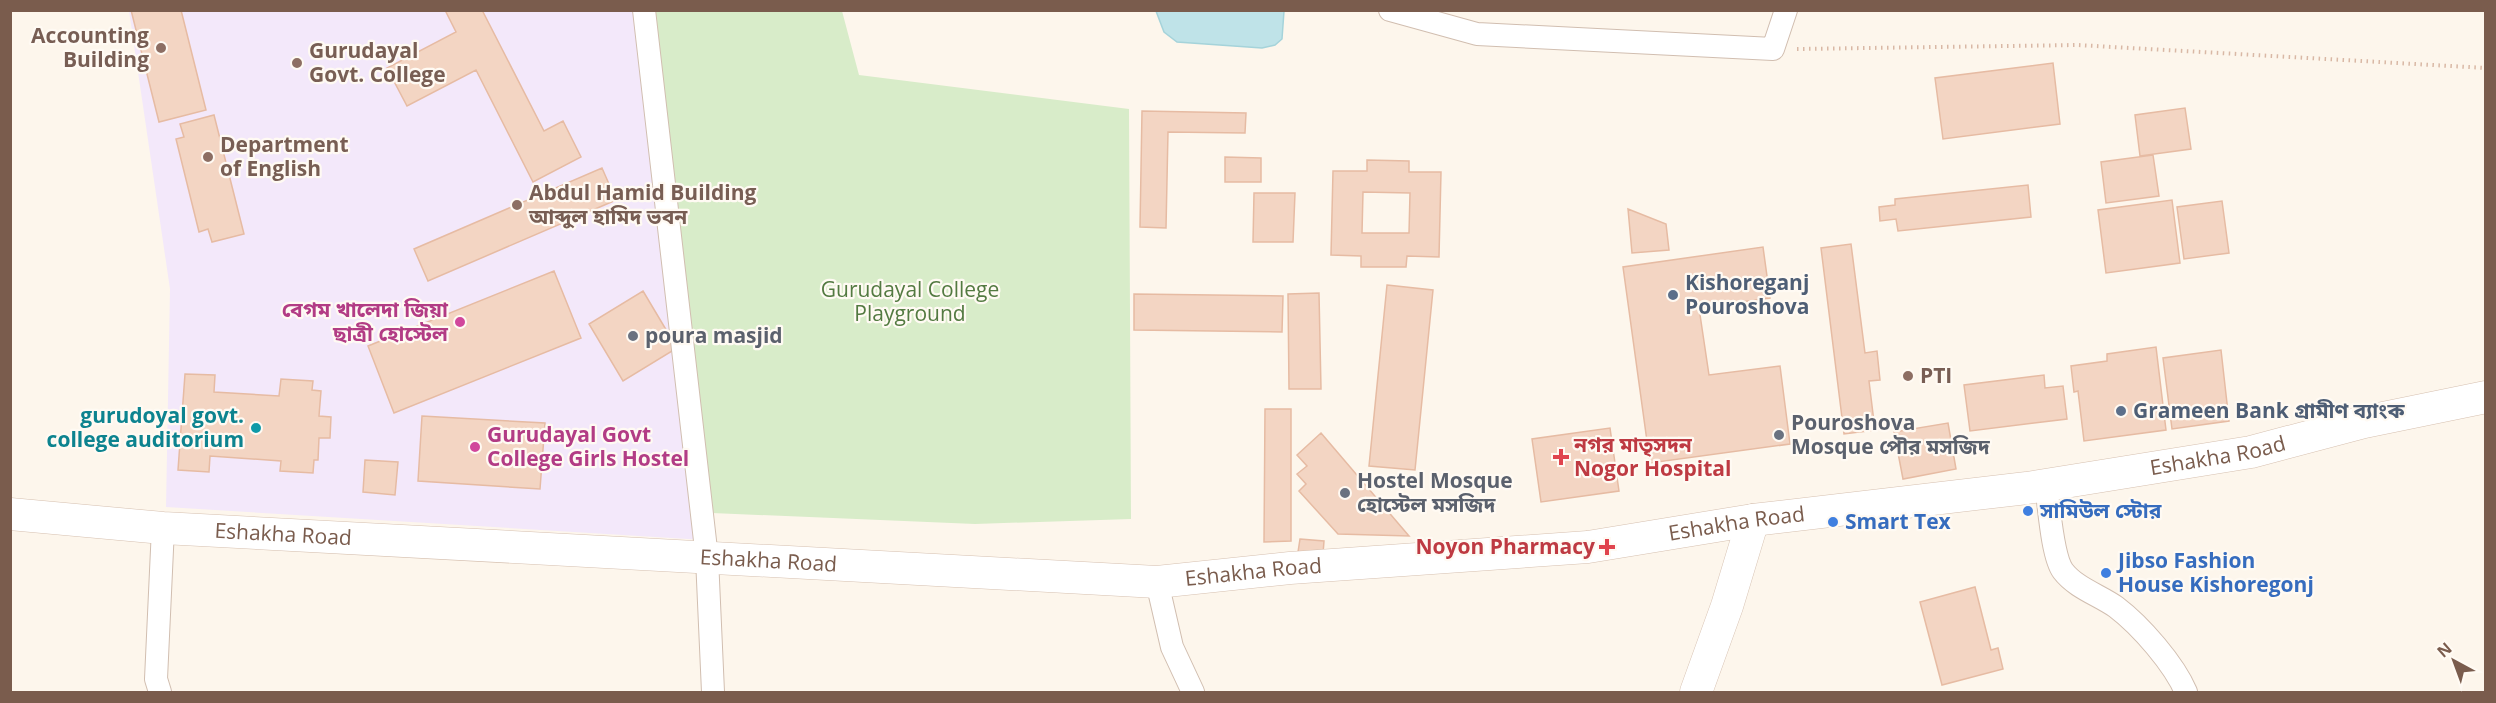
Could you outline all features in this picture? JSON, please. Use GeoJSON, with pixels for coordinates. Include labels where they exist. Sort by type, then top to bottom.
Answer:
{"type":"FeatureCollection","features":[{"type":"Feature","properties":{"kind":"street"},"geometry":{"type":"LineString","coordinates":[[644,10],[707,558],[714,693]]}},
{"type":"Feature","properties":{"kind":"street"},"geometry":{"type":"LineString","coordinates":[[1390,10],[1477,34],[1773,49],[1786,10]]}},
{"type":"Feature","properties":{"kind":"street","name":"Eshakha Road"},"geometry":{"type":"LineString","coordinates":[[10,513],[163,528],[1156,582],[1290,568],[1588,547],[1753,520],[2046,485],[2251,452],[2364,422],[2486,397]]}},
{"type":"Feature","properties":{"kind":"street"},"geometry":{"type":"LineString","coordinates":[[2046,485],[2057,560],[2063,572],[2116,608],[2131,622],[2161,652],[2186,693]]}},
{"type":"Feature","properties":{"kind":"street"},"geometry":{"type":"LineString","coordinates":[[1696,693],[1727,606],[1753,520]]}},
{"type":"Feature","properties":{"kind":"street"},"geometry":{"type":"LineString","coordinates":[[160,693],[156,679],[163,528]]}},
{"type":"Feature","properties":{"kind":"street"},"geometry":{"type":"LineString","coordinates":[[1156,582],[1172,647],[1192,693]]}},
{"type":"Feature","properties":{"kind":"path"},"geometry":{"type":"LineString","coordinates":[[1773,49],[2077,45],[2486,68]]}},
{"type":"Feature","properties":{"kind":"shaded area"},"geometry":{"type":"Polygon","coordinates":[[[129,11],[638,11],[704,540],[166,507],[170,289],[129,11]]]}},
{"type":"Feature","properties":{"kind":"green space","name":"Gurudayal College Playground"},"geometry":{"type":"Polygon","coordinates":[[[655,11],[842,11],[859,75],[1129,109],[1131,519],[975,524],[712,513],[655,11]]]}},
{"type":"Feature","properties":{"kind":"water"},"geometry":{"type":"Polygon","coordinates":[[[1156,11],[1284,11],[1282,39],[1275,45],[1262,48],[1177,42],[1164,32],[1156,11]]]}},
{"type":"Feature","properties":{"kind":"building"},"geometry":{"type":"Polygon","coordinates":[[[131,10],[181,10],[206,110],[159,122],[131,10]]]}},
{"type":"Feature","properties":{"kind":"building"},"geometry":{"type":"Polygon","coordinates":[[[445,10],[482,10],[544,131],[563,121],[581,157],[533,182],[476,70],[407,106],[387,68],[456,32],[445,10]]]}},
{"type":"Feature","properties":{"kind":"building"},"geometry":{"type":"Polygon","coordinates":[[[2053,63],[2060,124],[1943,139],[1935,78],[2053,63]]]}},
{"type":"Feature","properties":{"kind":"building"},"geometry":{"type":"Polygon","coordinates":[[[2185,108],[2191,149],[2140,156],[2135,115],[2185,108]]]}},
{"type":"Feature","properties":{"kind":"building"},"geometry":{"type":"Polygon","coordinates":[[[1142,111],[1246,113],[1245,133],[1168,132],[1166,228],[1140,227],[1142,111]]]}},
{"type":"Feature","properties":{"kind":"building"},"geometry":{"type":"Polygon","coordinates":[[[214,115],[244,234],[212,242],[208,229],[199,232],[176,139],[184,137],[180,124],[214,115]]]}},
{"type":"Feature","properties":{"kind":"building"},"geometry":{"type":"Polygon","coordinates":[[[2153,155],[2159,196],[2106,203],[2101,162],[2153,155]]]}},
{"type":"Feature","properties":{"kind":"building"},"geometry":{"type":"Polygon","coordinates":[[[1225,157],[1261,158],[1261,182],[1225,182],[1225,157]]]}},
{"type":"Feature","properties":{"kind":"building"},"geometry":{"type":"Polygon","coordinates":[[[1367,160],[1409,161],[1409,172],[1441,172],[1439,257],[1407,256],[1406,267],[1361,267],[1361,256],[1331,255],[1333,171],[1367,171],[1367,160]],[[1363,192],[1362,233],[1409,233],[1410,193],[1363,192]]]}},
{"type":"Feature","properties":{"kind":"building"},"geometry":{"type":"Polygon","coordinates":[[[602,168],[616,200],[428,281],[414,249],[602,168]]]}},
{"type":"Feature","properties":{"kind":"building"},"geometry":{"type":"Polygon","coordinates":[[[2028,185],[2031,217],[1898,231],[1896,219],[1880,221],[1879,207],[1895,205],[1895,199],[2028,185]]]}},
{"type":"Feature","properties":{"kind":"building"},"geometry":{"type":"Polygon","coordinates":[[[1254,193],[1295,193],[1293,242],[1253,242],[1254,193]]]}},
{"type":"Feature","properties":{"kind":"building"},"geometry":{"type":"Polygon","coordinates":[[[2172,200],[2180,263],[2106,273],[2098,210],[2172,200]]]}},
{"type":"Feature","properties":{"kind":"building"},"geometry":{"type":"Polygon","coordinates":[[[2222,201],[2229,253],[2184,259],[2177,207],[2222,201]]]}},
{"type":"Feature","properties":{"kind":"building"},"geometry":{"type":"Polygon","coordinates":[[[1628,209],[1666,224],[1669,250],[1632,253],[1628,209]]]}},
{"type":"Feature","properties":{"kind":"building"},"geometry":{"type":"Polygon","coordinates":[[[1851,244],[1865,353],[1877,351],[1880,380],[1869,381],[1875,430],[1844,434],[1821,248],[1851,244]]]}},
{"type":"Feature","properties":{"kind":"building"},"geometry":{"type":"Polygon","coordinates":[[[1763,247],[1770,298],[1699,308],[1709,375],[1780,366],[1790,444],[1650,463],[1623,267],[1763,247]]]}},
{"type":"Feature","properties":{"kind":"building"},"geometry":{"type":"Polygon","coordinates":[[[554,271],[581,338],[394,413],[368,346],[554,271]]]}},
{"type":"Feature","properties":{"kind":"building"},"geometry":{"type":"Polygon","coordinates":[[[1387,285],[1433,290],[1415,470],[1369,466],[1387,285]]]}},
{"type":"Feature","properties":{"kind":"building","name":"poura masjid"},"geometry":{"type":"Polygon","coordinates":[[[643,291],[677,348],[623,381],[589,324],[643,291]]]}},
{"type":"Feature","properties":{"kind":"building"},"geometry":{"type":"Polygon","coordinates":[[[1319,293],[1321,389],[1289,389],[1288,294],[1319,293]]]}},
{"type":"Feature","properties":{"kind":"building"},"geometry":{"type":"Polygon","coordinates":[[[1134,294],[1283,296],[1282,332],[1134,330],[1134,294]]]}},
{"type":"Feature","properties":{"kind":"building"},"geometry":{"type":"Polygon","coordinates":[[[2156,347],[2166,430],[2084,441],[2078,391],[2074,392],[2071,366],[2107,361],[2107,354],[2156,347]]]}},
{"type":"Feature","properties":{"kind":"building"},"geometry":{"type":"Polygon","coordinates":[[[2221,350],[2229,421],[2172,429],[2163,358],[2221,350]]]}},
{"type":"Feature","properties":{"kind":"building","name":"gurudoyal govt. college auditorium"},"geometry":{"type":"Polygon","coordinates":[[[185,374],[215,375],[214,392],[279,396],[281,379],[313,381],[312,390],[321,391],[319,416],[331,417],[330,438],[319,438],[318,460],[314,460],[313,473],[280,471],[281,461],[210,456],[209,472],[178,470],[185,374]]]}},
{"type":"Feature","properties":{"kind":"building"},"geometry":{"type":"Polygon","coordinates":[[[2044,375],[2045,388],[2063,386],[2067,419],[1970,431],[1964,385],[2044,375]]]}},
{"type":"Feature","properties":{"kind":"building"},"geometry":{"type":"Polygon","coordinates":[[[1265,409],[1291,409],[1291,541],[1264,542],[1265,409]]]}},
{"type":"Feature","properties":{"kind":"building"},"geometry":{"type":"Polygon","coordinates":[[[422,416],[545,423],[540,489],[418,481],[422,416]]]}},
{"type":"Feature","properties":{"kind":"building"},"geometry":{"type":"Polygon","coordinates":[[[1948,423],[1956,469],[1903,479],[1894,432],[1948,423]]]}},
{"type":"Feature","properties":{"kind":"building"},"geometry":{"type":"Polygon","coordinates":[[[1610,428],[1619,491],[1541,502],[1532,439],[1610,428]]]}},
{"type":"Feature","properties":{"kind":"building"},"geometry":{"type":"Polygon","coordinates":[[[1321,433],[1409,536],[1338,534],[1299,491],[1306,484],[1297,474],[1307,466],[1297,455],[1321,433]]]}},
{"type":"Feature","properties":{"kind":"building"},"geometry":{"type":"Polygon","coordinates":[[[365,460],[398,462],[395,495],[363,492],[365,460]]]}},
{"type":"Feature","properties":{"kind":"building"},"geometry":{"type":"Polygon","coordinates":[[[1300,539],[1324,541],[1323,554],[1298,552],[1300,539]]]}},
{"type":"Feature","properties":{"kind":"building"},"geometry":{"type":"Polygon","coordinates":[[[1975,587],[1991,650],[1998,648],[2003,669],[1942,685],[1920,602],[1975,587]]]}},
{"type":"Feature","properties":{"kind":"place","name":"Accounting Building"},"geometry":{"type":"Point","coordinates":[161,48]}},
{"type":"Feature","properties":{"kind":"place","name":"Gurudayal Govt. College"},"geometry":{"type":"Point","coordinates":[297,63]}},
{"type":"Feature","properties":{"kind":"place","name":"Department of English"},"geometry":{"type":"Point","coordinates":[208,157]}},
{"type":"Feature","properties":{"kind":"place","name":"Abdul Hamid Building আব্দুল হামিদ ভবন"},"geometry":{"type":"Point","coordinates":[517,205]}},
{"type":"Feature","properties":{"kind":"place","name":"Kishoreganj Pouroshova"},"geometry":{"type":"Point","coordinates":[1673,295]}},
{"type":"Feature","properties":{"kind":"place","name":"বেগম খালেদা জিয়া ছাত্রী হোস্টেল"},"geometry":{"type":"Point","coordinates":[460,322]}},
{"type":"Feature","properties":{"kind":"place","name":"poura masjid"},"geometry":{"type":"Point","coordinates":[633,336]}},
{"type":"Feature","properties":{"kind":"place","name":"PTI"},"geometry":{"type":"Point","coordinates":[1908,376]}},
{"type":"Feature","properties":{"kind":"place","name":"Grameen Bank গ্রামীণ ব্যাংক"},"geometry":{"type":"Point","coordinates":[2121,411]}},
{"type":"Feature","properties":{"kind":"place","name":"gurudoyal govt. college auditorium"},"geometry":{"type":"Point","coordinates":[256,428]}},
{"type":"Feature","properties":{"kind":"place","name":"Pouroshova Mosque পৌর মসজিদ"},"geometry":{"type":"Point","coordinates":[1779,435]}},
{"type":"Feature","properties":{"kind":"place","name":"Gurudayal Govt College Girls Hostel"},"geometry":{"type":"Point","coordinates":[475,447]}},
{"type":"Feature","properties":{"kind":"place","name":"নগর মাতৃসদন Nogor Hospital"},"geometry":{"type":"Point","coordinates":[1561,457]}},
{"type":"Feature","properties":{"kind":"place","name":"Hostel Mosque হোস্টেল মসজিদ"},"geometry":{"type":"Point","coordinates":[1345,493]}},
{"type":"Feature","properties":{"kind":"place","name":"সামিউল স্টোর"},"geometry":{"type":"Point","coordinates":[2028,511]}},
{"type":"Feature","properties":{"kind":"place","name":"Smart Tex"},"geometry":{"type":"Point","coordinates":[1833,522]}},
{"type":"Feature","properties":{"kind":"place","name":"Noyon Pharmacy"},"geometry":{"type":"Point","coordinates":[1607,547]}},
{"type":"Feature","properties":{"kind":"place","name":"Jibso Fashion House Kishoregonj"},"geometry":{"type":"Point","coordinates":[2106,573]}}]}
